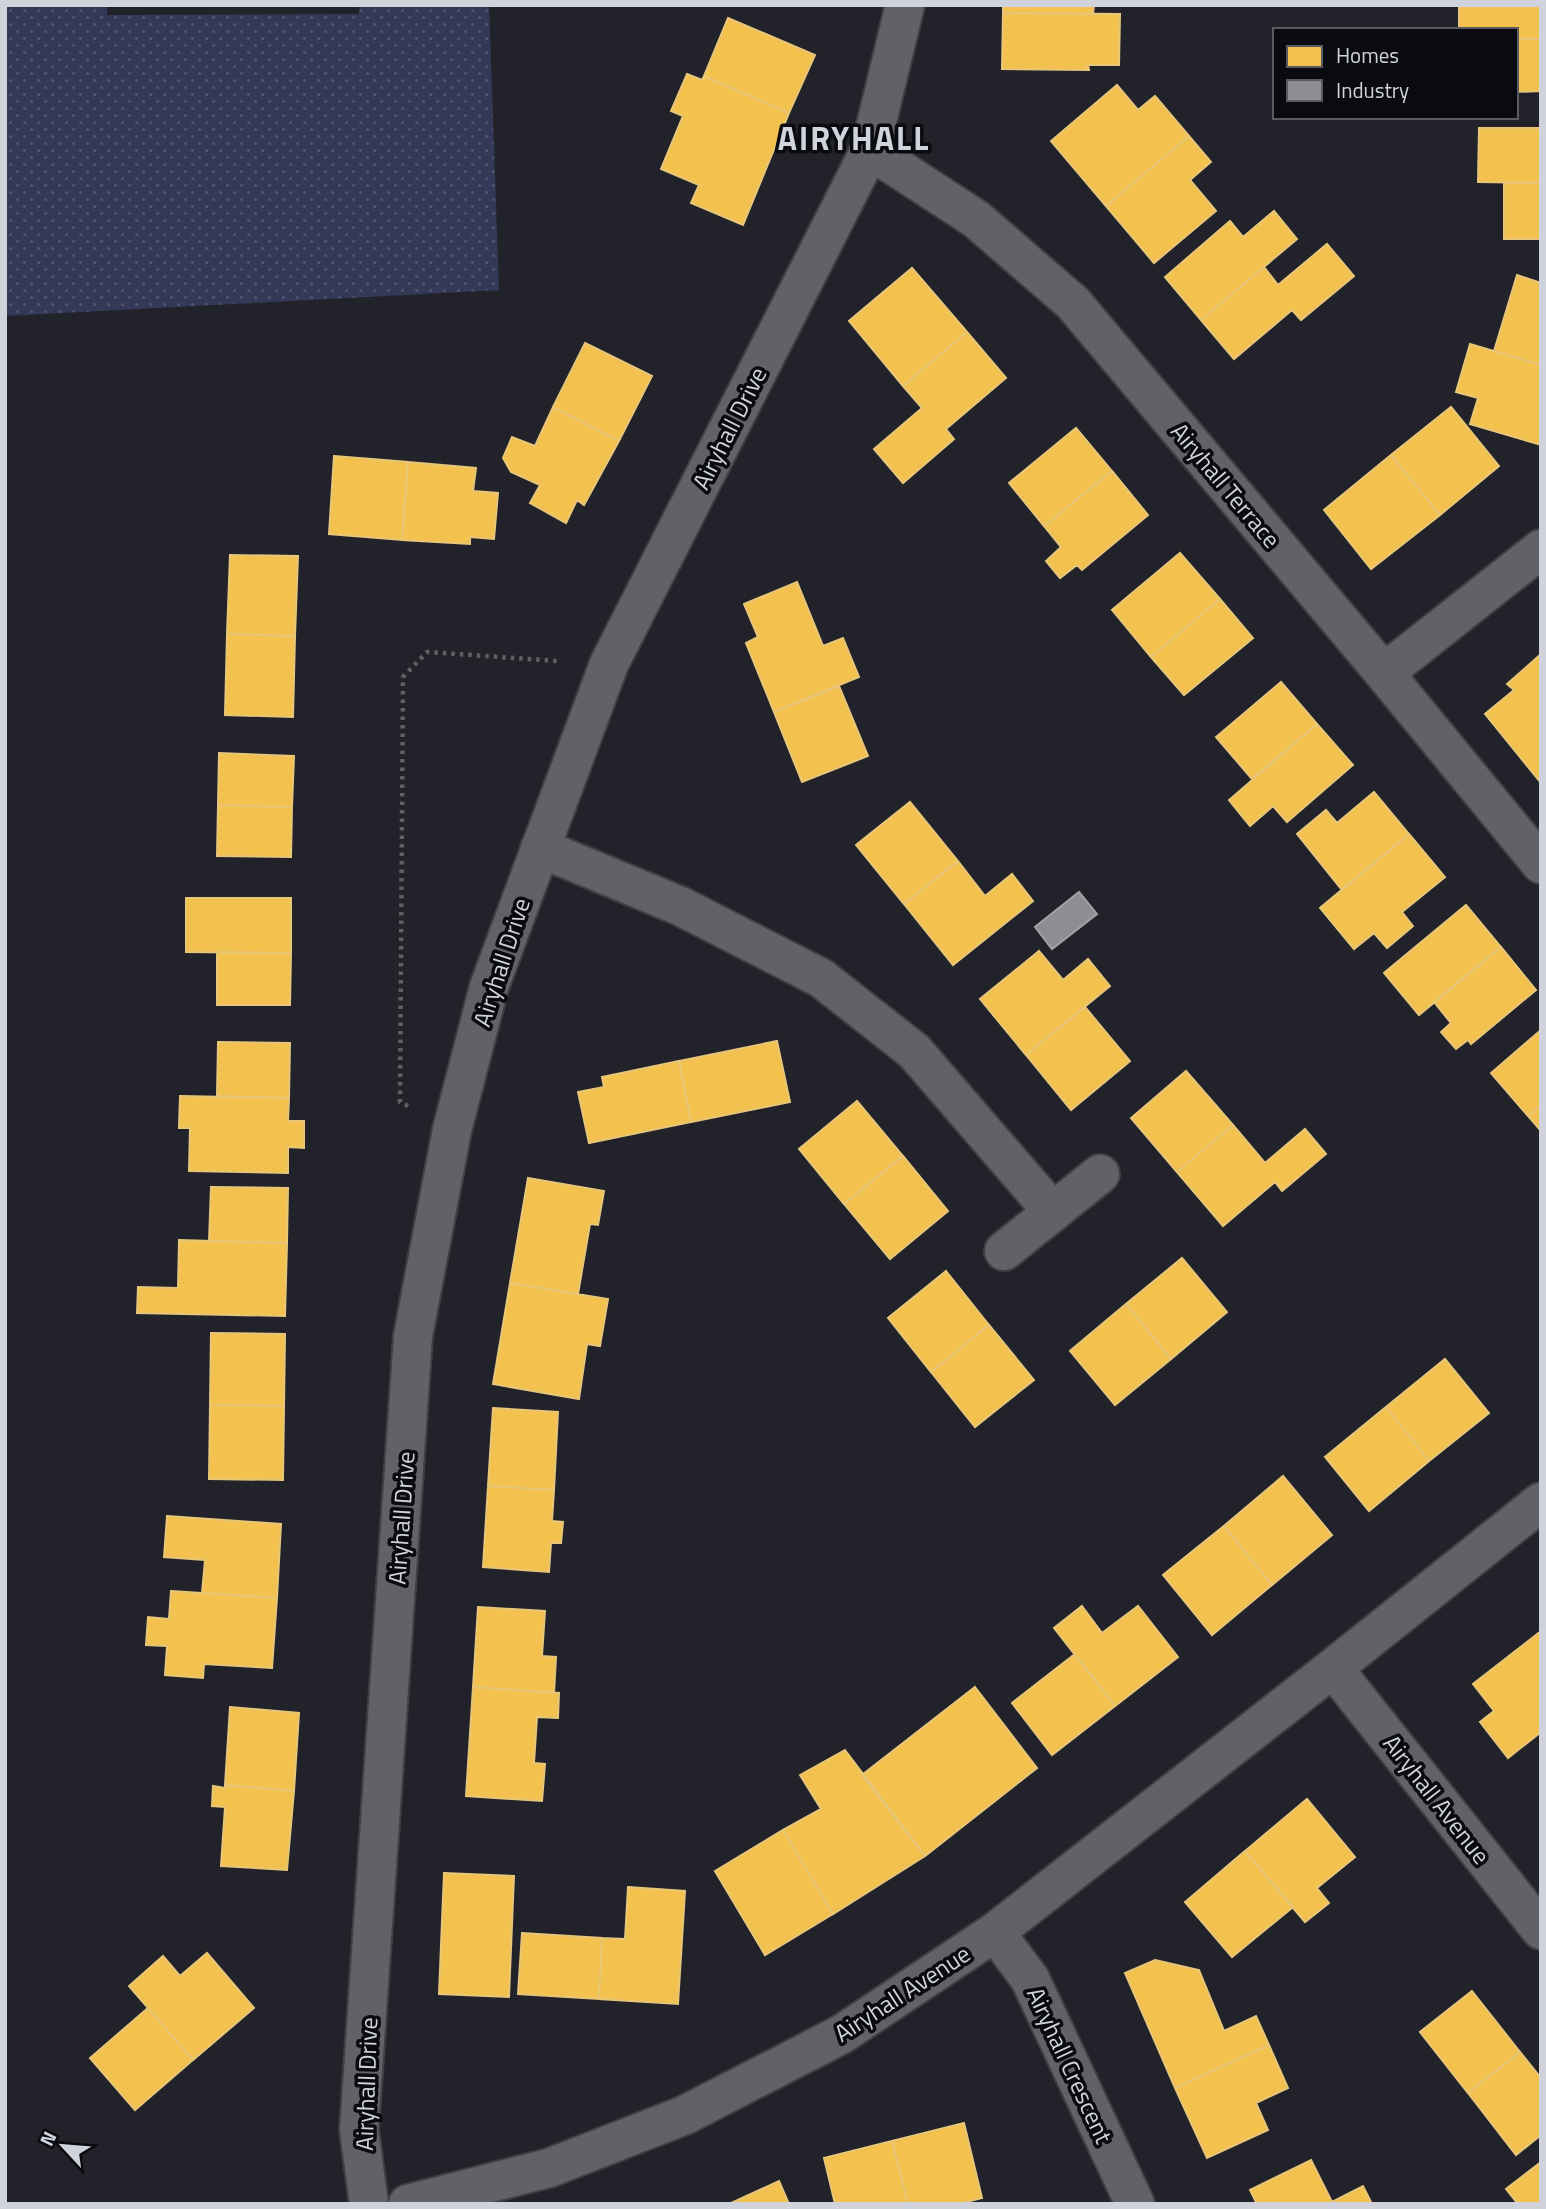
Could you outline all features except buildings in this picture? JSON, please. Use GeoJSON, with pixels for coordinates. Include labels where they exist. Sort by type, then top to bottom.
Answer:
{"type":"FeatureCollection","features":[{"type":"Feature","properties":{"kind":"street","name":"Airyhall Drive"},"geometry":{"type":"LineString","coordinates":[[369,2204],[359,2130],[414,1336],[452,1130],[489,987],[609,664],[870,150],[905,5]]}},
{"type":"Feature","properties":{"kind":"street","name":"Airyhall Terrace"},"geometry":{"type":"LineString","coordinates":[[870,150],[976,219],[1073,303],[1541,864]]}},
{"type":"Feature","properties":{"kind":"street"},"geometry":{"type":"LineString","coordinates":[[1384,673],[1541,549]]}},
{"type":"Feature","properties":{"kind":"street"},"geometry":{"type":"LineString","coordinates":[[540,848],[680,906],[821,978],[914,1051],[1053,1212]]}},
{"type":"Feature","properties":{"kind":"street"},"geometry":{"type":"LineString","coordinates":[[1004,1251],[1100,1174]]}},
{"type":"Feature","properties":{"kind":"street","name":"Airyhall Avenue"},"geometry":{"type":"LineString","coordinates":[[408,2204],[549,2168],[685,2115],[842,2034],[995,1932],[1541,1502]]}},
{"type":"Feature","properties":{"kind":"street","name":"Airyhall Avenue"},"geometry":{"type":"LineString","coordinates":[[1333,1668],[1541,1930]]}},
{"type":"Feature","properties":{"kind":"street","name":"Airyhall Crescent"},"geometry":{"type":"LineString","coordinates":[[995,1932],[1030,1979],[1135,2204]]}},
{"type":"Feature","properties":{"kind":"path"},"geometry":{"type":"LineString","coordinates":[[452,1130],[400,1102],[403,677],[427,652],[609,664]]}},
{"type":"Feature","properties":{"kind":"shaded area"},"geometry":{"type":"Polygon","coordinates":[[[5,5],[107,5],[107,15],[359,14],[360,5],[489,5],[499,290],[5,316],[5,5]]]}},
{"type":"Feature","properties":{"kind":"district","name":"AIRYHALL"},"geometry":{"type":"Point","coordinates":[854,138]}}]}
